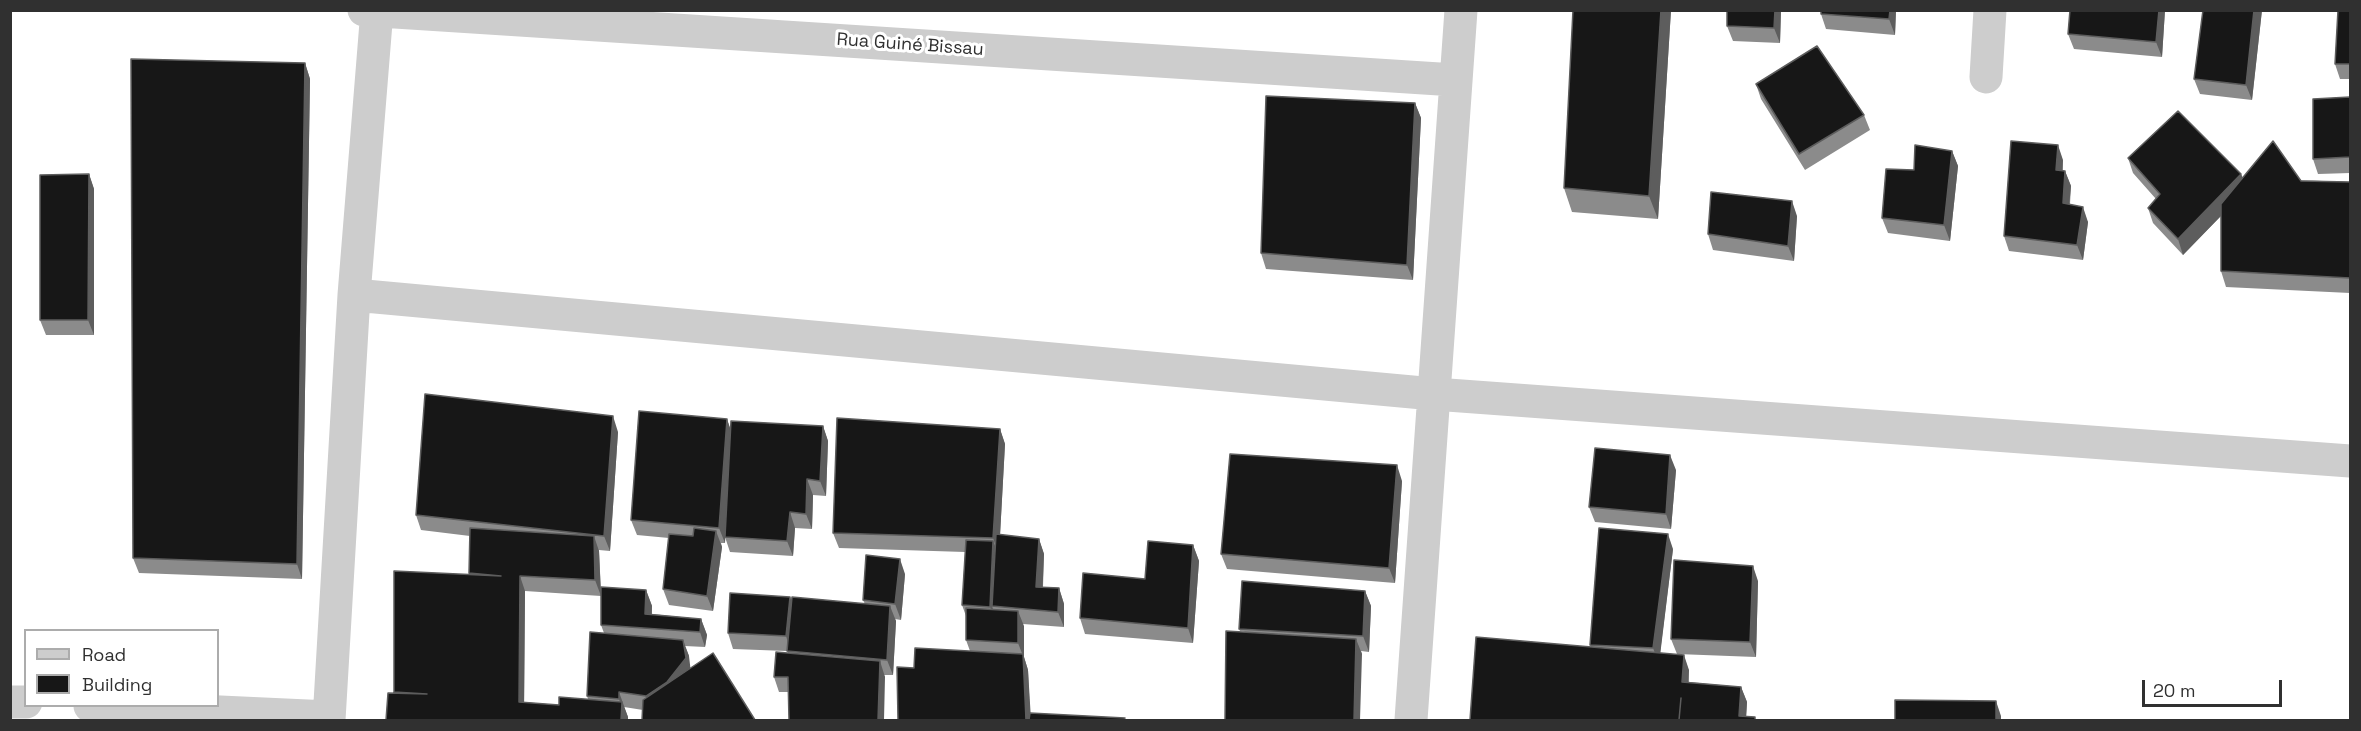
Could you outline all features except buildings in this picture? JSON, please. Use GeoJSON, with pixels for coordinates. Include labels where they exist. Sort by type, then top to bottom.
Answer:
{"type":"FeatureCollection","features":[{"type":"Feature","properties":{"kind":"street"},"geometry":{"type":"LineString","coordinates":[[1411,720],[1461,10]]}},
{"type":"Feature","properties":{"kind":"street"},"geometry":{"type":"LineString","coordinates":[[1986,77],[1990,10]]}},
{"type":"Feature","properties":{"kind":"street"},"geometry":{"type":"LineString","coordinates":[[124,707],[329,719],[372,11]]}},
{"type":"Feature","properties":{"kind":"street","name":"Rua Guiné Bissau"},"geometry":{"type":"LineString","coordinates":[[372,11],[1455,80]]}},
{"type":"Feature","properties":{"kind":"street"},"geometry":{"type":"LineString","coordinates":[[354,295],[1434,394],[2350,461]]}}]}
